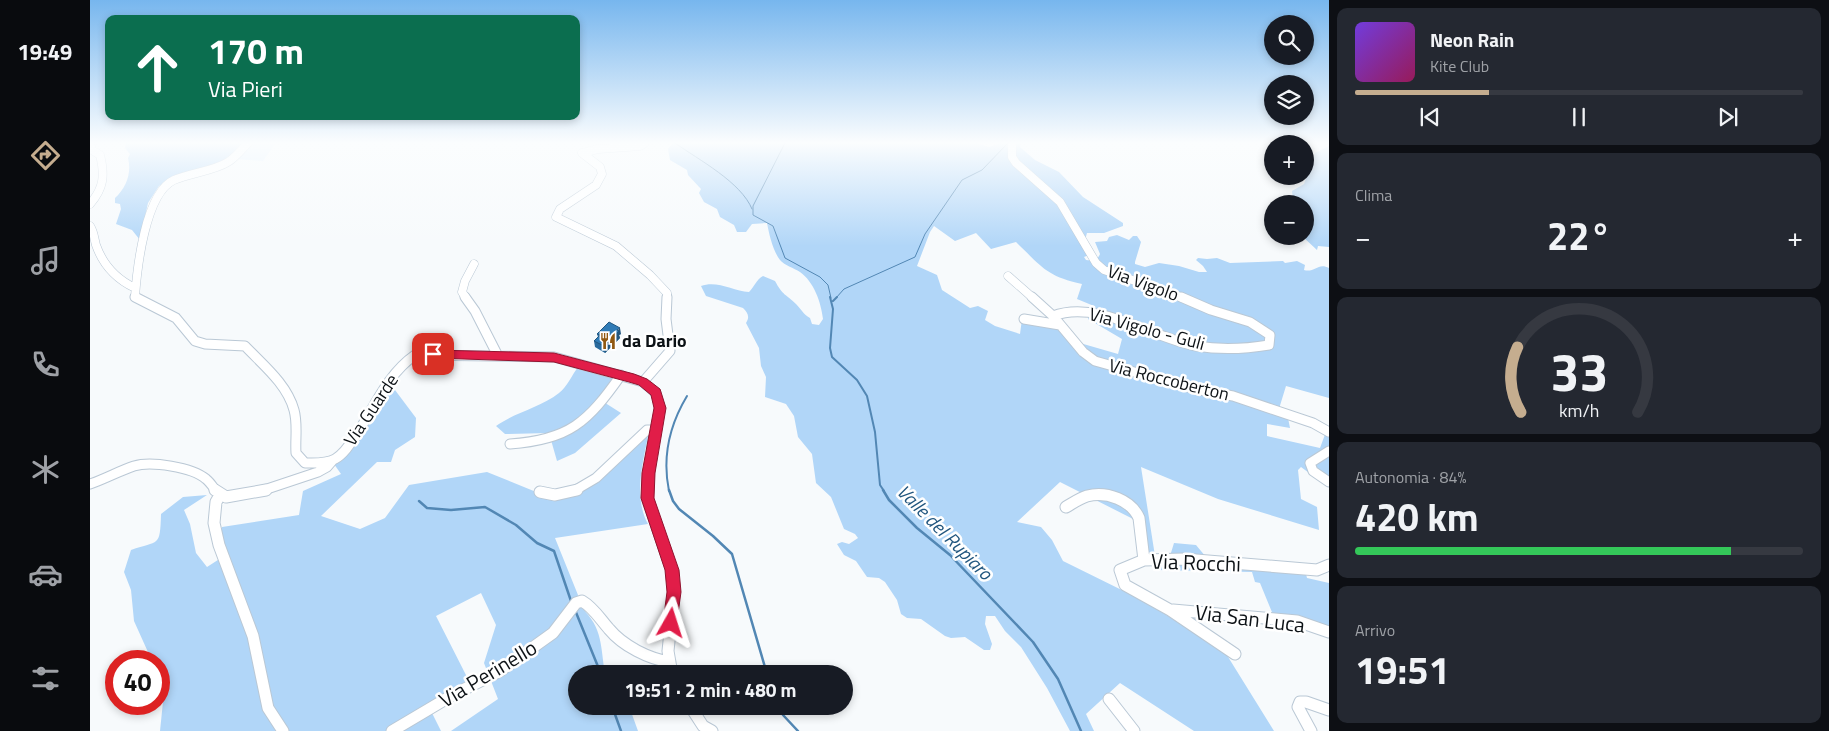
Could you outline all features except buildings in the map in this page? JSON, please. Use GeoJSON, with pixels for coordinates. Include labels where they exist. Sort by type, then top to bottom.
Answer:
{"type":"FeatureCollection","features":[{"type":"Feature","properties":{"kind":"street"},"geometry":{"type":"LineString","coordinates":[[90,204],[101,191],[104,183],[103,177]]}},
{"type":"Feature","properties":{"kind":"street"},"geometry":{"type":"LineString","coordinates":[[183,177],[172,181],[160,190],[149,214],[135,296],[143,304],[177,318],[191,339],[197,343],[237,343],[245,346],[282,388],[292,403],[296,421],[296,453],[305,463],[320,463],[335,459]]}},
{"type":"Feature","properties":{"kind":"street"},"geometry":{"type":"LineString","coordinates":[[600,177],[596,185],[560,209],[556,217],[616,246],[650,275],[667,293],[666,319],[670,351],[643,382],[656,393],[660,408],[652,445],[647,498],[672,570],[674,592],[668,651],[670,665]]}},
{"type":"Feature","properties":{"kind":"street","name":"Via Vigolo"},"geometry":{"type":"LineString","coordinates":[[1032,177],[1060,202],[1074,224],[1084,248],[1097,265],[1111,273],[1176,295],[1211,310],[1250,322]]}},
{"type":"Feature","properties":{"kind":"street"},"geometry":{"type":"LineString","coordinates":[[90,226],[94,231],[104,262],[122,283],[135,288]]}},
{"type":"Feature","properties":{"kind":"street"},"geometry":{"type":"LineString","coordinates":[[474,264],[464,281],[462,292],[475,311],[498,356]]}},
{"type":"Feature","properties":{"kind":"street","name":"Via Roccoberton"},"geometry":{"type":"LineString","coordinates":[[1008,276],[1053,316],[1083,352],[1096,361],[1115,368],[1195,389],[1233,396],[1313,423],[1329,432]]}},
{"type":"Feature","properties":{"kind":"street","name":"Via Vigolo - Guli"},"geometry":{"type":"LineString","coordinates":[[1053,316],[1060,310],[1077,310],[1100,315],[1163,337],[1196,346],[1256,348],[1269,345],[1270,335],[1250,322]]}},
{"type":"Feature","properties":{"kind":"street"},"geometry":{"type":"LineString","coordinates":[[1024,318],[1060,325]]}},
{"type":"Feature","properties":{"kind":"street","name":"Via Guarde"},"geometry":{"type":"LineString","coordinates":[[335,459],[355,437],[398,369],[407,359],[416,355],[554,358],[643,382]]}},
{"type":"Feature","properties":{"kind":"street"},"geometry":{"type":"LineString","coordinates":[[510,444],[539,442],[564,432],[600,403],[621,375]]}},
{"type":"Feature","properties":{"kind":"street"},"geometry":{"type":"LineString","coordinates":[[540,492],[558,496],[577,491],[604,471],[647,430],[656,430]]}},
{"type":"Feature","properties":{"kind":"street"},"geometry":{"type":"LineString","coordinates":[[1329,451],[1310,463],[1313,471],[1329,482]]}},
{"type":"Feature","properties":{"kind":"street"},"geometry":{"type":"LineString","coordinates":[[90,484],[138,466],[159,464],[205,478],[217,494],[226,497],[244,495],[309,475],[328,467],[335,459]]}},
{"type":"Feature","properties":{"kind":"street"},"geometry":{"type":"LineString","coordinates":[[220,495],[216,502],[214,523],[219,545],[253,636],[268,708],[283,731]]}},
{"type":"Feature","properties":{"kind":"street"},"geometry":{"type":"LineString","coordinates":[[1066,507],[1077,500],[1092,495],[1120,500],[1133,507],[1139,518],[1144,560]]}},
{"type":"Feature","properties":{"kind":"street","name":"Via Rocchi"},"geometry":{"type":"LineString","coordinates":[[1235,654],[1170,610],[1125,585],[1120,570],[1144,560],[1184,559],[1317,570],[1329,565]]}},
{"type":"Feature","properties":{"kind":"street","name":"Via Perinello"},"geometry":{"type":"LineString","coordinates":[[392,731],[451,696],[500,671],[553,633],[574,606],[582,601],[588,603],[613,634],[666,665]]}},
{"type":"Feature","properties":{"kind":"street","name":"Via San Luca"},"geometry":{"type":"LineString","coordinates":[[1170,610],[1297,621],[1329,632]]}},
{"type":"Feature","properties":{"kind":"street"},"geometry":{"type":"LineString","coordinates":[[1109,699],[1134,731]]}},
{"type":"Feature","properties":{"kind":"street"},"geometry":{"type":"LineString","coordinates":[[1311,731],[1298,706],[1300,702],[1306,702],[1329,710]]}},
{"type":"Feature","properties":{"kind":"street"},"geometry":{"type":"LineString","coordinates":[[696,715],[703,726],[712,731]]}},
{"type":"Feature","properties":{"kind":"shaded area"},"geometry":{"type":"Polygon","coordinates":[[[128,177],[180,177],[159,186],[148,203],[140,240],[132,230],[116,224],[121,209],[120,204],[115,203],[115,198],[125,185],[128,177]]]}},
{"type":"Feature","properties":{"kind":"shaded area"},"geometry":{"type":"Polygon","coordinates":[[[690,177],[1064,177],[1083,197],[1123,223],[1123,226],[1104,233],[1087,233],[1085,240],[1089,255],[1084,257],[1086,260],[1094,260],[1100,254],[1095,242],[1107,241],[1109,237],[1117,235],[1129,240],[1133,236],[1137,236],[1141,242],[1135,264],[1145,267],[1159,263],[1207,272],[1196,260],[1198,258],[1217,258],[1230,263],[1283,261],[1285,263],[1297,261],[1305,265],[1304,270],[1308,271],[1322,266],[1329,268],[1329,398],[1286,386],[1278,412],[1288,418],[1290,428],[1267,424],[1267,436],[1320,448],[1327,429],[1329,429],[1329,481],[1324,484],[1301,467],[1298,470],[1301,499],[1317,507],[1319,530],[1218,499],[1141,467],[1155,556],[1170,556],[1174,543],[1196,545],[1206,557],[1306,574],[1307,578],[1329,583],[1329,632],[1274,617],[1260,583],[1255,582],[1252,572],[1157,570],[1146,555],[1141,523],[1060,482],[1017,522],[1041,527],[1052,540],[1063,561],[1144,601],[1225,652],[1274,731],[1194,731],[1120,683],[1086,714],[1094,731],[1070,731],[1047,688],[1021,647],[1005,631],[995,616],[986,616],[985,624],[992,644],[990,650],[984,650],[965,637],[951,638],[945,636],[921,619],[907,618],[901,614],[897,600],[885,582],[879,578],[867,577],[856,561],[844,555],[837,544],[842,542],[849,544],[858,538],[855,534],[844,529],[831,497],[816,483],[812,454],[798,437],[794,416],[786,404],[765,397],[766,377],[761,366],[759,348],[746,323],[748,315],[743,308],[706,296],[701,286],[713,284],[749,292],[763,276],[775,281],[783,292],[810,318],[812,324],[819,325],[823,319],[816,293],[805,276],[780,260],[773,247],[767,223],[752,224],[746,232],[737,232],[734,225],[720,217],[717,209],[704,202],[699,193],[701,189],[690,177]],[[934,226],[917,266],[937,275],[942,290],[970,308],[978,306],[988,311],[985,320],[995,326],[1020,334],[1022,319],[1056,325],[1073,341],[1118,354],[1122,339],[1088,319],[1094,306],[1077,299],[1082,284],[1052,274],[1016,242],[991,249],[976,233],[955,241],[934,226]]]}},
{"type":"Feature","properties":{"kind":"shaded area"},"geometry":{"type":"Polygon","coordinates":[[[1314,177],[1329,177],[1329,247],[1318,246],[1317,250],[1312,245],[1314,245],[1314,195],[1292,195],[1292,191],[1302,185],[1314,185],[1314,177]]]}},
{"type":"Feature","properties":{"kind":"shaded area"},"geometry":{"type":"Polygon","coordinates":[[[578,367],[613,377],[599,399],[621,413],[575,453],[557,461],[549,433],[505,434],[496,426],[511,417],[544,403],[559,393],[578,367]]]}},
{"type":"Feature","properties":{"kind":"shaded area"},"geometry":{"type":"Polygon","coordinates":[[[392,386],[416,418],[415,437],[395,450],[391,462],[377,462],[321,516],[360,529],[385,518],[409,485],[487,472],[546,496],[580,490],[649,432],[642,467],[640,491],[643,513],[648,524],[555,538],[578,595],[576,603],[585,611],[596,627],[601,643],[604,665],[568,665],[568,715],[632,715],[638,731],[451,731],[498,699],[484,663],[496,625],[481,593],[436,616],[468,679],[431,711],[441,731],[160,731],[162,715],[170,715],[170,650],[147,650],[134,621],[131,590],[124,572],[131,550],[156,541],[160,533],[161,514],[183,497],[207,495],[184,510],[190,524],[196,553],[207,567],[221,558],[222,527],[299,515],[303,491],[341,474],[334,464],[364,431],[392,386]]]}},
{"type":"Feature","properties":{"kind":"waterway"},"geometry":{"type":"LineString","coordinates":[[724,177],[747,199],[752,209]]}},
{"type":"Feature","properties":{"kind":"waterway","name":"Valle del Rupiaro"},"geometry":{"type":"LineString","coordinates":[[768,177],[753,206],[753,215],[773,226],[785,258],[820,277],[828,285],[831,298]]}},
{"type":"Feature","properties":{"kind":"waterway"},"geometry":{"type":"LineString","coordinates":[[836,298],[844,289],[915,257],[925,234],[962,180],[968,177]]}},
{"type":"Feature","properties":{"kind":"waterway","name":"Valle del Rupiaro"},"geometry":{"type":"LineString","coordinates":[[830,297],[833,309],[830,348],[832,357],[857,380],[867,396],[875,432],[880,485],[884,491]]}},
{"type":"Feature","properties":{"kind":"waterway","name":"Valle del Rupiaro"},"geometry":{"type":"LineString","coordinates":[[833,301],[836,298]]}},
{"type":"Feature","properties":{"kind":"waterway"},"geometry":{"type":"LineString","coordinates":[[669,491],[666,466],[669,442],[676,419],[687,396]]}},
{"type":"Feature","properties":{"kind":"waterway"},"geometry":{"type":"LineString","coordinates":[[669,490],[673,501],[679,509],[732,554],[764,665]]}},
{"type":"Feature","properties":{"kind":"waterway","name":"Valle del Rupiaro"},"geometry":{"type":"LineString","coordinates":[[883,490],[889,500],[917,528],[950,555],[1033,642],[1058,679],[1081,731]]}},
{"type":"Feature","properties":{"kind":"waterway"},"geometry":{"type":"LineString","coordinates":[[419,501],[427,508],[451,510],[485,507],[516,525],[537,543],[554,551],[571,601]]}},
{"type":"Feature","properties":{"kind":"waterway"},"geometry":{"type":"LineString","coordinates":[[575,610],[597,665]]}},
{"type":"Feature","properties":{"kind":"waterway"},"geometry":{"type":"LineString","coordinates":[[615,715],[621,731]]}},
{"type":"Feature","properties":{"kind":"waterway"},"geometry":{"type":"LineString","coordinates":[[783,715],[798,731]]}},
{"type":"Feature","properties":{"kind":"place","name":"da Dario"},"geometry":{"type":"Point","coordinates":[608,341]}},
{"type":"Feature","properties":{"kind":"route"},"geometry":{"type":"LineString","coordinates":[[433,354],[554,358],[571,361],[643,382],[656,393],[660,408],[652,445],[647,498],[672,570],[674,592],[671,623]]}}]}
